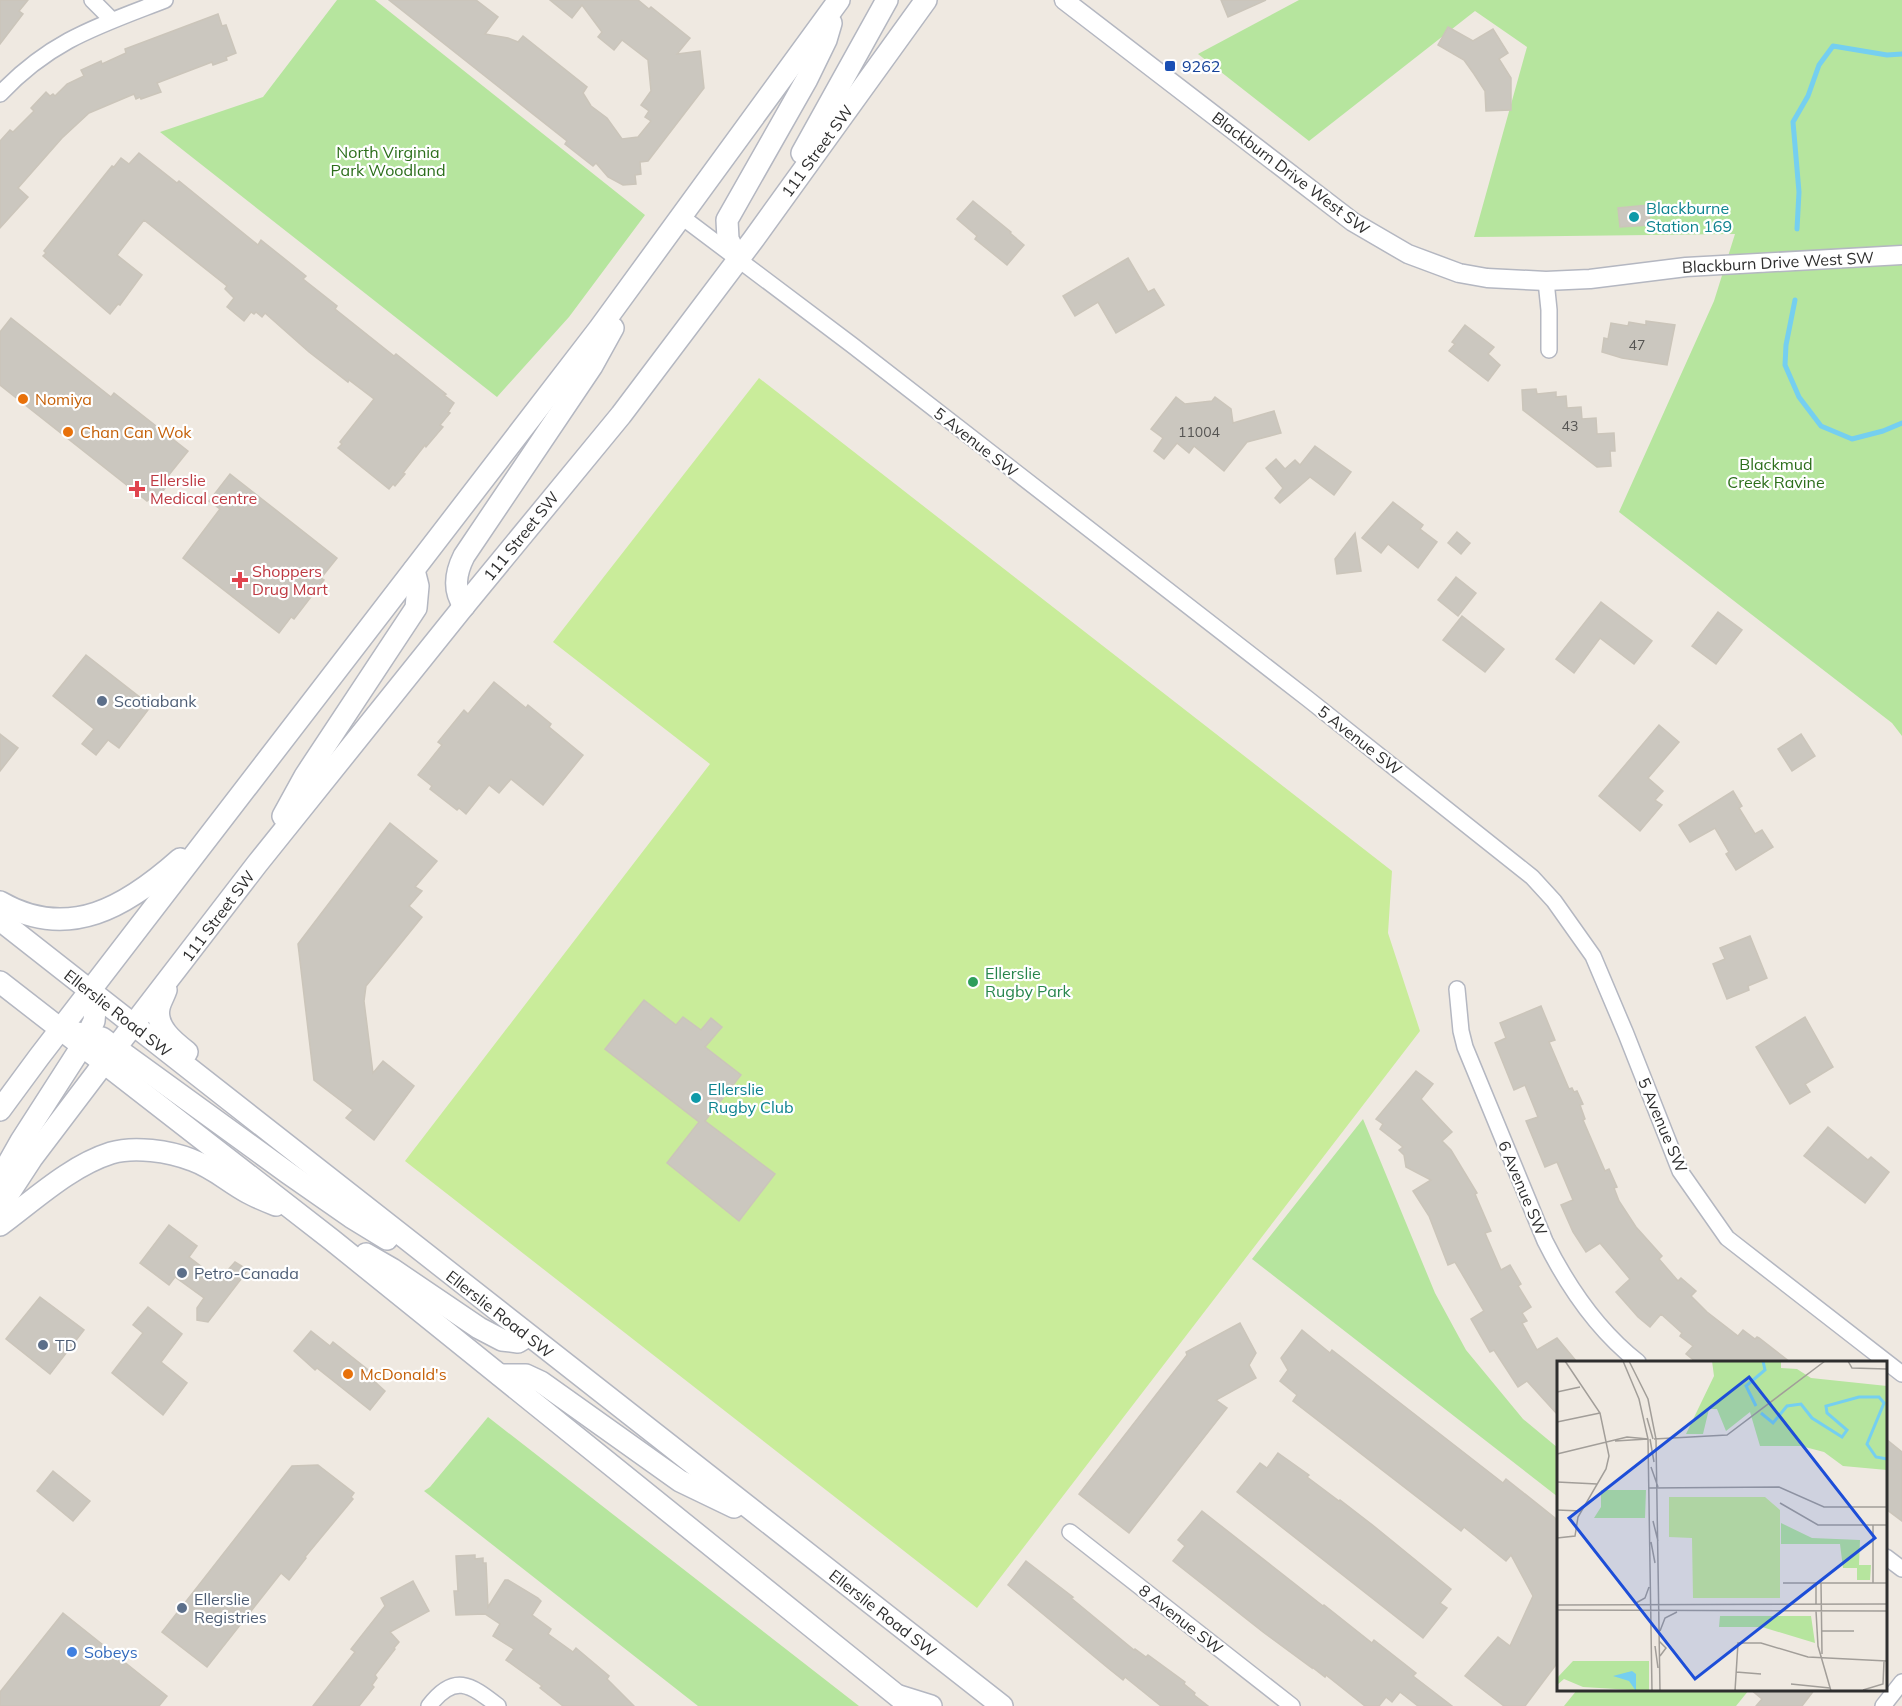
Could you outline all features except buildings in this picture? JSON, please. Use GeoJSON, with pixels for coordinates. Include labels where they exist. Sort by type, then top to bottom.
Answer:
{"type":"FeatureCollection","features":[{"type":"Feature","properties":{"kind":"main road"},"geometry":{"type":"LineString","coordinates":[[778,206],[807,143],[887,0]]}},
{"type":"Feature","properties":{"kind":"main road","name":"111 Street SW"},"geometry":{"type":"LineString","coordinates":[[0,1207],[32,1158],[257,864],[621,415],[778,206],[926,0]]}},
{"type":"Feature","properties":{"kind":"main road"},"geometry":{"type":"LineString","coordinates":[[0,1110],[625,294],[838,1]]}},
{"type":"Feature","properties":{"kind":"main road"},"geometry":{"type":"LineString","coordinates":[[738,260],[728,239],[727,220],[807,79],[826,40],[838,1]]}},
{"type":"Feature","properties":{"kind":"main road"},"geometry":{"type":"LineString","coordinates":[[464,606],[457,596],[456,585],[464,556],[592,366],[618,316],[625,294]]}},
{"type":"Feature","properties":{"kind":"main road"},"geometry":{"type":"LineString","coordinates":[[257,864],[305,776],[416,608],[418,586],[414,570]]}},
{"type":"Feature","properties":{"kind":"main road"},"geometry":{"type":"LineString","coordinates":[[0,902],[37,918],[64,919],[90,916],[118,904],[150,885],[223,820]]}},
{"type":"Feature","properties":{"kind":"main road","name":"Ellerslie Road SW"},"geometry":{"type":"LineString","coordinates":[[0,920],[1002,1706]]}},
{"type":"Feature","properties":{"kind":"main road"},"geometry":{"type":"LineString","coordinates":[[172,976],[159,1009],[160,1018],[169,1036],[411,1233],[460,1282]]}},
{"type":"Feature","properties":{"kind":"main road"},"geometry":{"type":"LineString","coordinates":[[0,982],[60,1030],[85,1040],[102,1038],[110,1055],[304,1218],[903,1700],[931,1706]]}},
{"type":"Feature","properties":{"kind":"main road"},"geometry":{"type":"LineString","coordinates":[[0,1178],[85,1040],[94,1021],[95,1010],[90,991]]}},
{"type":"Feature","properties":{"kind":"main road"},"geometry":{"type":"LineString","coordinates":[[110,1055],[351,1217],[460,1282]]}},
{"type":"Feature","properties":{"kind":"main road"},"geometry":{"type":"LineString","coordinates":[[0,1225],[64,1176],[112,1153],[149,1150],[190,1159],[216,1171],[246,1192],[304,1218]]}},
{"type":"Feature","properties":{"kind":"main road"},"geometry":{"type":"LineString","coordinates":[[332,1240],[372,1256],[479,1328],[502,1340],[518,1342],[528,1336]]}},
{"type":"Feature","properties":{"kind":"main road"},"geometry":{"type":"LineString","coordinates":[[500,1375],[526,1375],[541,1382],[680,1481],[771,1525]]}},
{"type":"Feature","properties":{"kind":"street"},"geometry":{"type":"LineString","coordinates":[[92,0],[112,20]]}},
{"type":"Feature","properties":{"kind":"street"},"geometry":{"type":"LineString","coordinates":[[0,94],[21,73],[51,50],[75,36],[165,0]]}},
{"type":"Feature","properties":{"kind":"street","name":"Blackburn Drive West SW"},"geometry":{"type":"LineString","coordinates":[[1064,0],[1324,201],[1383,242],[1426,262],[1460,273],[1487,278],[1546,282],[1686,267],[1902,255]]}},
{"type":"Feature","properties":{"kind":"street","name":"5 Avenue SW"},"geometry":{"type":"LineString","coordinates":[[682,217],[852,345],[1308,699],[1532,877],[1554,901],[1593,956],[1680,1171],[1727,1238],[1885,1361]]}},
{"type":"Feature","properties":{"kind":"street"},"geometry":{"type":"LineString","coordinates":[[1546,282],[1549,350]]}},
{"type":"Feature","properties":{"kind":"street","name":"6 Avenue SW"},"geometry":{"type":"LineString","coordinates":[[1457,989],[1465,1047],[1559,1270],[1612,1340],[1637,1361]]}},
{"type":"Feature","properties":{"kind":"street","name":"5 Avenue SW"},"geometry":{"type":"LineString","coordinates":[[1887,1362],[1902,1374]]}},
{"type":"Feature","properties":{"kind":"street","name":"8 Avenue SW"},"geometry":{"type":"LineString","coordinates":[[1070,1532],[1286,1704]]}},
{"type":"Feature","properties":{"kind":"street"},"geometry":{"type":"LineString","coordinates":[[1887,1558],[1902,1569]]}},
{"type":"Feature","properties":{"kind":"street"},"geometry":{"type":"LineString","coordinates":[[1883,1706],[1902,1682]]}},
{"type":"Feature","properties":{"kind":"street"},"geometry":{"type":"LineString","coordinates":[[429,1706],[441,1692],[458,1684],[468,1686],[498,1706]]}},
{"type":"Feature","properties":{"kind":"green space","name":"North Virginia Park Woodland"},"geometry":{"type":"Polygon","coordinates":[[[337,0],[375,0],[645,215],[569,317],[497,397],[160,132],[263,97],[337,0]]]}},
{"type":"Feature","properties":{"kind":"green space","name":"Blackmud Creek Ravine"},"geometry":{"type":"Polygon","coordinates":[[[1299,0],[1902,0],[1902,736],[1892,723],[1619,512],[1714,301],[1735,234],[1474,237],[1527,47],[1475,11],[1309,141],[1198,54],[1299,0]]]}},
{"type":"Feature","properties":{"kind":"green space","name":"Ellerslie Rugby Park"},"geometry":{"type":"Polygon","coordinates":[[[759,378],[1392,871],[1388,933],[1420,1031],[977,1608],[405,1161],[710,764],[553,642],[759,378]]]}},
{"type":"Feature","properties":{"kind":"green space"},"geometry":{"type":"Polygon","coordinates":[[[1363,1119],[1435,1293],[1466,1350],[1523,1419],[1557,1447],[1557,1496],[1252,1259],[1363,1119]]]}},
{"type":"Feature","properties":{"kind":"green space"},"geometry":{"type":"Polygon","coordinates":[[[488,1417],[859,1706],[698,1706],[424,1491],[430,1487],[488,1417]]]}},
{"type":"Feature","properties":{"kind":"green space"},"geometry":{"type":"Polygon","coordinates":[[[1576,1691],[1748,1691],[1736,1706],[1564,1706],[1576,1691]]]}},
{"type":"Feature","properties":{"kind":"waterway"},"geometry":{"type":"LineString","coordinates":[[1797,229],[1799,192],[1793,122],[1808,96],[1819,65],[1833,46],[1887,55],[1902,54]]}},
{"type":"Feature","properties":{"kind":"waterway"},"geometry":{"type":"LineString","coordinates":[[1795,300],[1786,345],[1785,365],[1799,397],[1821,426],[1852,439],[1883,431],[1902,423]]}},
{"type":"Feature","properties":{"kind":"place","name":"9262"},"geometry":{"type":"Point","coordinates":[1170,66]}},
{"type":"Feature","properties":{"kind":"place","name":"Blackburne Station 169"},"geometry":{"type":"Point","coordinates":[1634,217]}},
{"type":"Feature","properties":{"kind":"place","name":"Nomiya"},"geometry":{"type":"Point","coordinates":[23,399]}},
{"type":"Feature","properties":{"kind":"place","name":"Chan Can Wok"},"geometry":{"type":"Point","coordinates":[68,432]}},
{"type":"Feature","properties":{"kind":"place","name":"Ellerslie Medical centre"},"geometry":{"type":"Point","coordinates":[137,489]}},
{"type":"Feature","properties":{"kind":"place","name":"Shoppers Drug Mart"},"geometry":{"type":"Point","coordinates":[240,580]}},
{"type":"Feature","properties":{"kind":"place","name":"Scotiabank"},"geometry":{"type":"Point","coordinates":[102,701]}},
{"type":"Feature","properties":{"kind":"place","name":"Ellerslie Rugby Park"},"geometry":{"type":"Point","coordinates":[973,982]}},
{"type":"Feature","properties":{"kind":"place","name":"Ellerslie Rugby Club"},"geometry":{"type":"Point","coordinates":[696,1098]}},
{"type":"Feature","properties":{"kind":"place","name":"Petro-Canada"},"geometry":{"type":"Point","coordinates":[182,1273]}},
{"type":"Feature","properties":{"kind":"place","name":"TD"},"geometry":{"type":"Point","coordinates":[43,1345]}},
{"type":"Feature","properties":{"kind":"place","name":"McDonald's"},"geometry":{"type":"Point","coordinates":[348,1374]}},
{"type":"Feature","properties":{"kind":"place","name":"Ellerslie Registries"},"geometry":{"type":"Point","coordinates":[182,1608]}},
{"type":"Feature","properties":{"kind":"place","name":"Sobeys"},"geometry":{"type":"Point","coordinates":[72,1652]}}]}
